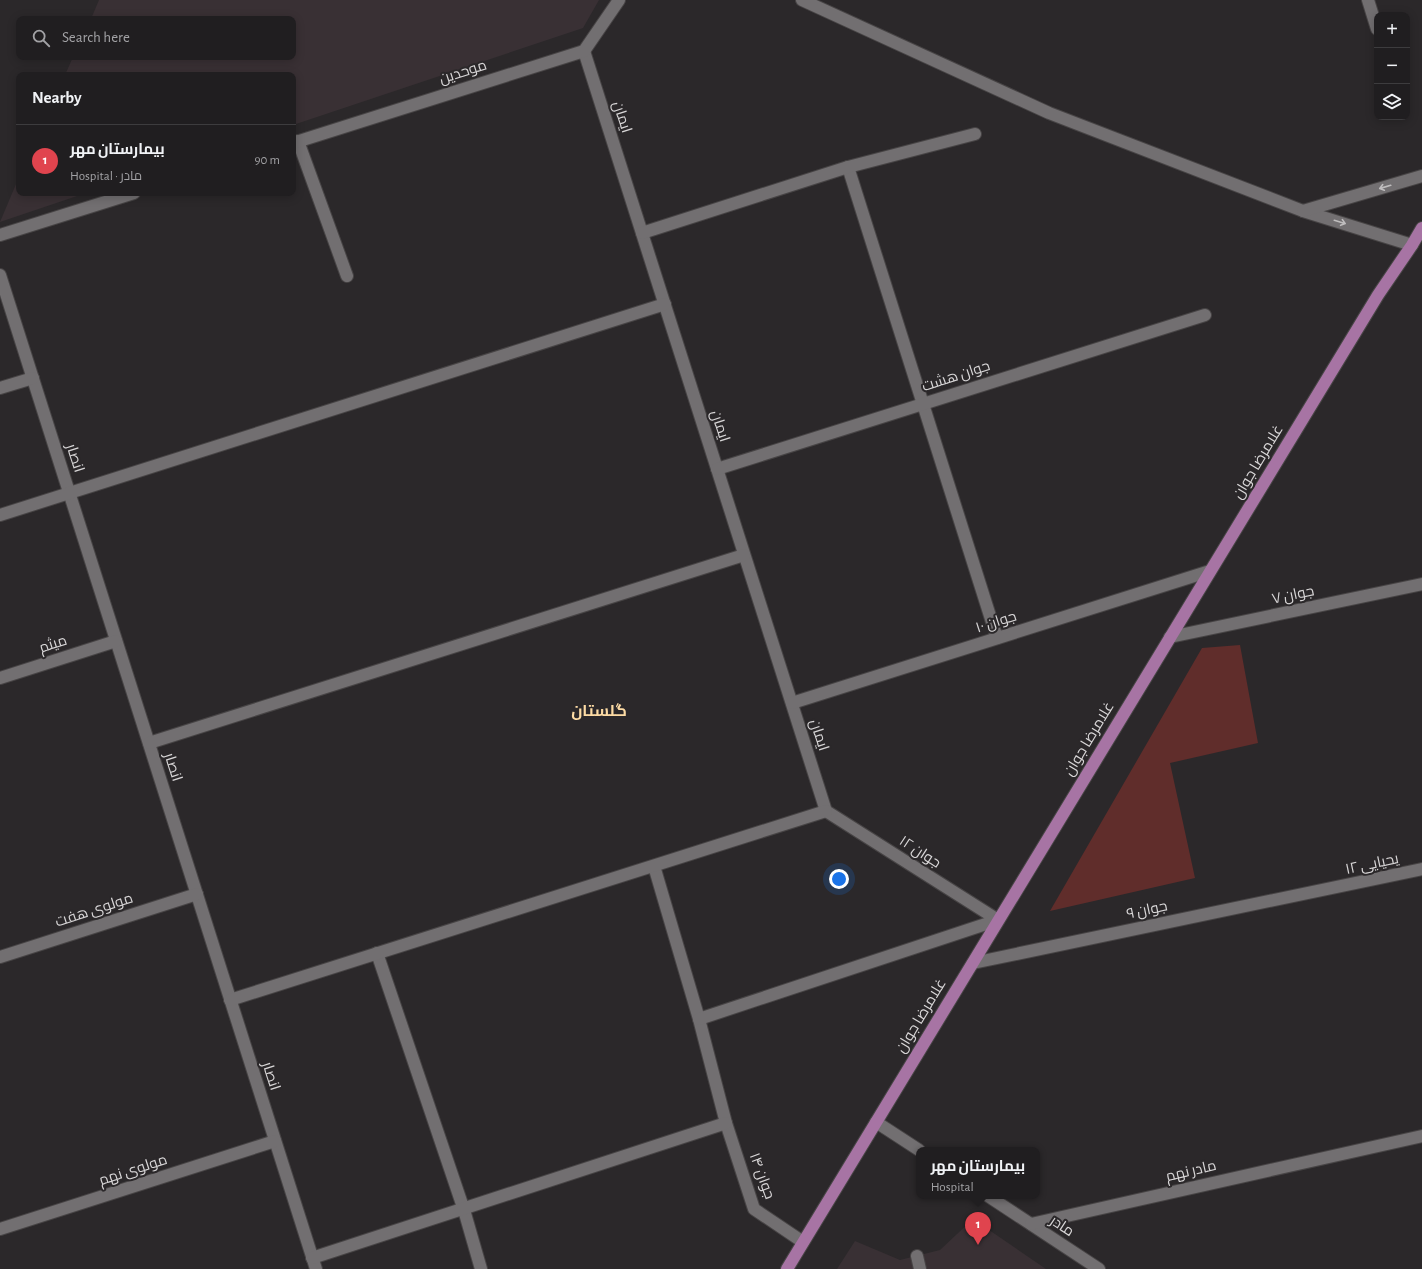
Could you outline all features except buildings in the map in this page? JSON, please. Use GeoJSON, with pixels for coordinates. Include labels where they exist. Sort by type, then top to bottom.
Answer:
{"type":"FeatureCollection","features":[{"type":"Feature","properties":{"kind":"main road","name":"غلامرضا جوان"},"geometry":{"type":"LineString","coordinates":[[787,1269],[1378,295],[1417,245],[1422,228]]}},
{"type":"Feature","properties":{"kind":"street"},"geometry":{"type":"LineString","coordinates":[[584,51],[619,0]]}},
{"type":"Feature","properties":{"kind":"street"},"geometry":{"type":"LineString","coordinates":[[802,0],[1049,113],[1303,210],[1417,245]]}},
{"type":"Feature","properties":{"kind":"street"},"geometry":{"type":"LineString","coordinates":[[1368,0],[1374,19]]}},
{"type":"Feature","properties":{"kind":"street","name":"موحدین"},"geometry":{"type":"LineString","coordinates":[[296,142],[584,51]]}},
{"type":"Feature","properties":{"kind":"street","name":"ایمان"},"geometry":{"type":"LineString","coordinates":[[584,51],[826,811]]}},
{"type":"Feature","properties":{"kind":"street"},"geometry":{"type":"LineString","coordinates":[[642,233],[848,168],[975,134]]}},
{"type":"Feature","properties":{"kind":"street"},"geometry":{"type":"LineString","coordinates":[[296,145],[347,276]]}},
{"type":"Feature","properties":{"kind":"street"},"geometry":{"type":"LineString","coordinates":[[848,168],[997,638]]}},
{"type":"Feature","properties":{"kind":"street"},"geometry":{"type":"LineString","coordinates":[[1303,210],[1422,176]]}},
{"type":"Feature","properties":{"kind":"street"},"geometry":{"type":"LineString","coordinates":[[0,235],[124,196]]}},
{"type":"Feature","properties":{"kind":"street","name":"انصار"},"geometry":{"type":"LineString","coordinates":[[0,275],[314,1263]]}},
{"type":"Feature","properties":{"kind":"street"},"geometry":{"type":"LineString","coordinates":[[0,515],[665,304]]}},
{"type":"Feature","properties":{"kind":"street","name":"جوان هشت"},"geometry":{"type":"LineString","coordinates":[[717,469],[1205,315]]}},
{"type":"Feature","properties":{"kind":"street"},"geometry":{"type":"LineString","coordinates":[[0,388],[33,378]]}},
{"type":"Feature","properties":{"kind":"street"},"geometry":{"type":"LineString","coordinates":[[149,743],[744,555]]}},
{"type":"Feature","properties":{"kind":"street","name":"جوان ۱۰"},"geometry":{"type":"LineString","coordinates":[[792,703],[1210,571]]}},
{"type":"Feature","properties":{"kind":"street","name":"جوان ۷"},"geometry":{"type":"LineString","coordinates":[[1170,637],[1422,584]]}},
{"type":"Feature","properties":{"kind":"street","name":"میثم"},"geometry":{"type":"LineString","coordinates":[[0,678],[116,641]]}},
{"type":"Feature","properties":{"kind":"street"},"geometry":{"type":"LineString","coordinates":[[230,1000],[826,811]]}},
{"type":"Feature","properties":{"kind":"street","name":"جوان ۱۲"},"geometry":{"type":"LineString","coordinates":[[826,811],[998,920]]}},
{"type":"Feature","properties":{"kind":"street","name":"جوان ۱۴"},"geometry":{"type":"LineString","coordinates":[[654,866],[699,1020],[726,1123],[754,1209],[803,1242]]}},
{"type":"Feature","properties":{"kind":"street","name":"یحیایی ۱۲"},"geometry":{"type":"LineString","coordinates":[[1328,889],[1422,869]]}},
{"type":"Feature","properties":{"kind":"street","name":"جوان ۹"},"geometry":{"type":"LineString","coordinates":[[973,963],[1328,889]]}},
{"type":"Feature","properties":{"kind":"street","name":"مولوی هفت"},"geometry":{"type":"LineString","coordinates":[[0,957],[197,894]]}},
{"type":"Feature","properties":{"kind":"street"},"geometry":{"type":"LineString","coordinates":[[699,1020],[998,920]]}},
{"type":"Feature","properties":{"kind":"street"},"geometry":{"type":"LineString","coordinates":[[377,953],[464,1210],[481,1269]]}},
{"type":"Feature","properties":{"kind":"street"},"geometry":{"type":"LineString","coordinates":[[876,1122],[916,1148]]}},
{"type":"Feature","properties":{"kind":"street"},"geometry":{"type":"LineString","coordinates":[[314,1263],[464,1210],[726,1123]]}},
{"type":"Feature","properties":{"kind":"street","name":"مادر نهم"},"geometry":{"type":"LineString","coordinates":[[1030,1224],[1422,1136]]}},
{"type":"Feature","properties":{"kind":"street","name":"مولوی نهم"},"geometry":{"type":"LineString","coordinates":[[0,1229],[275,1141]]}},
{"type":"Feature","properties":{"kind":"street","name":"مادر"},"geometry":{"type":"LineString","coordinates":[[992,1199],[1099,1269]]}},
{"type":"Feature","properties":{"kind":"street"},"geometry":{"type":"LineString","coordinates":[[916,1256],[920,1269]]}},
{"type":"Feature","properties":{"kind":"shaded area"},"geometry":{"type":"Polygon","coordinates":[[[99,0],[599,0],[583,28],[296,124],[296,72],[66,72],[72,60],[296,60],[296,16],[92,16],[99,0]]]}},
{"type":"Feature","properties":{"kind":"shaded area"},"geometry":{"type":"Polygon","coordinates":[[[16,184],[16,196],[77,196],[0,222],[16,184]]]}},
{"type":"Feature","properties":{"kind":"shaded area"},"geometry":{"type":"Polygon","coordinates":[[[1240,645],[1258,743],[1170,763],[1195,878],[1050,911],[1202,648],[1240,645]]]}},
{"type":"Feature","properties":{"kind":"shaded area"},"geometry":{"type":"Polygon","coordinates":[[[973,1219],[1046,1269],[837,1269],[855,1241],[900,1260],[940,1250],[973,1219]]]}},
{"type":"Feature","properties":{"kind":"place","name":"بیمارستان مهر"},"geometry":{"type":"Point","coordinates":[978,1245]}},
{"type":"Feature","properties":{"kind":"district","name":"گلستان"},"geometry":{"type":"Point","coordinates":[599,711]}}]}
